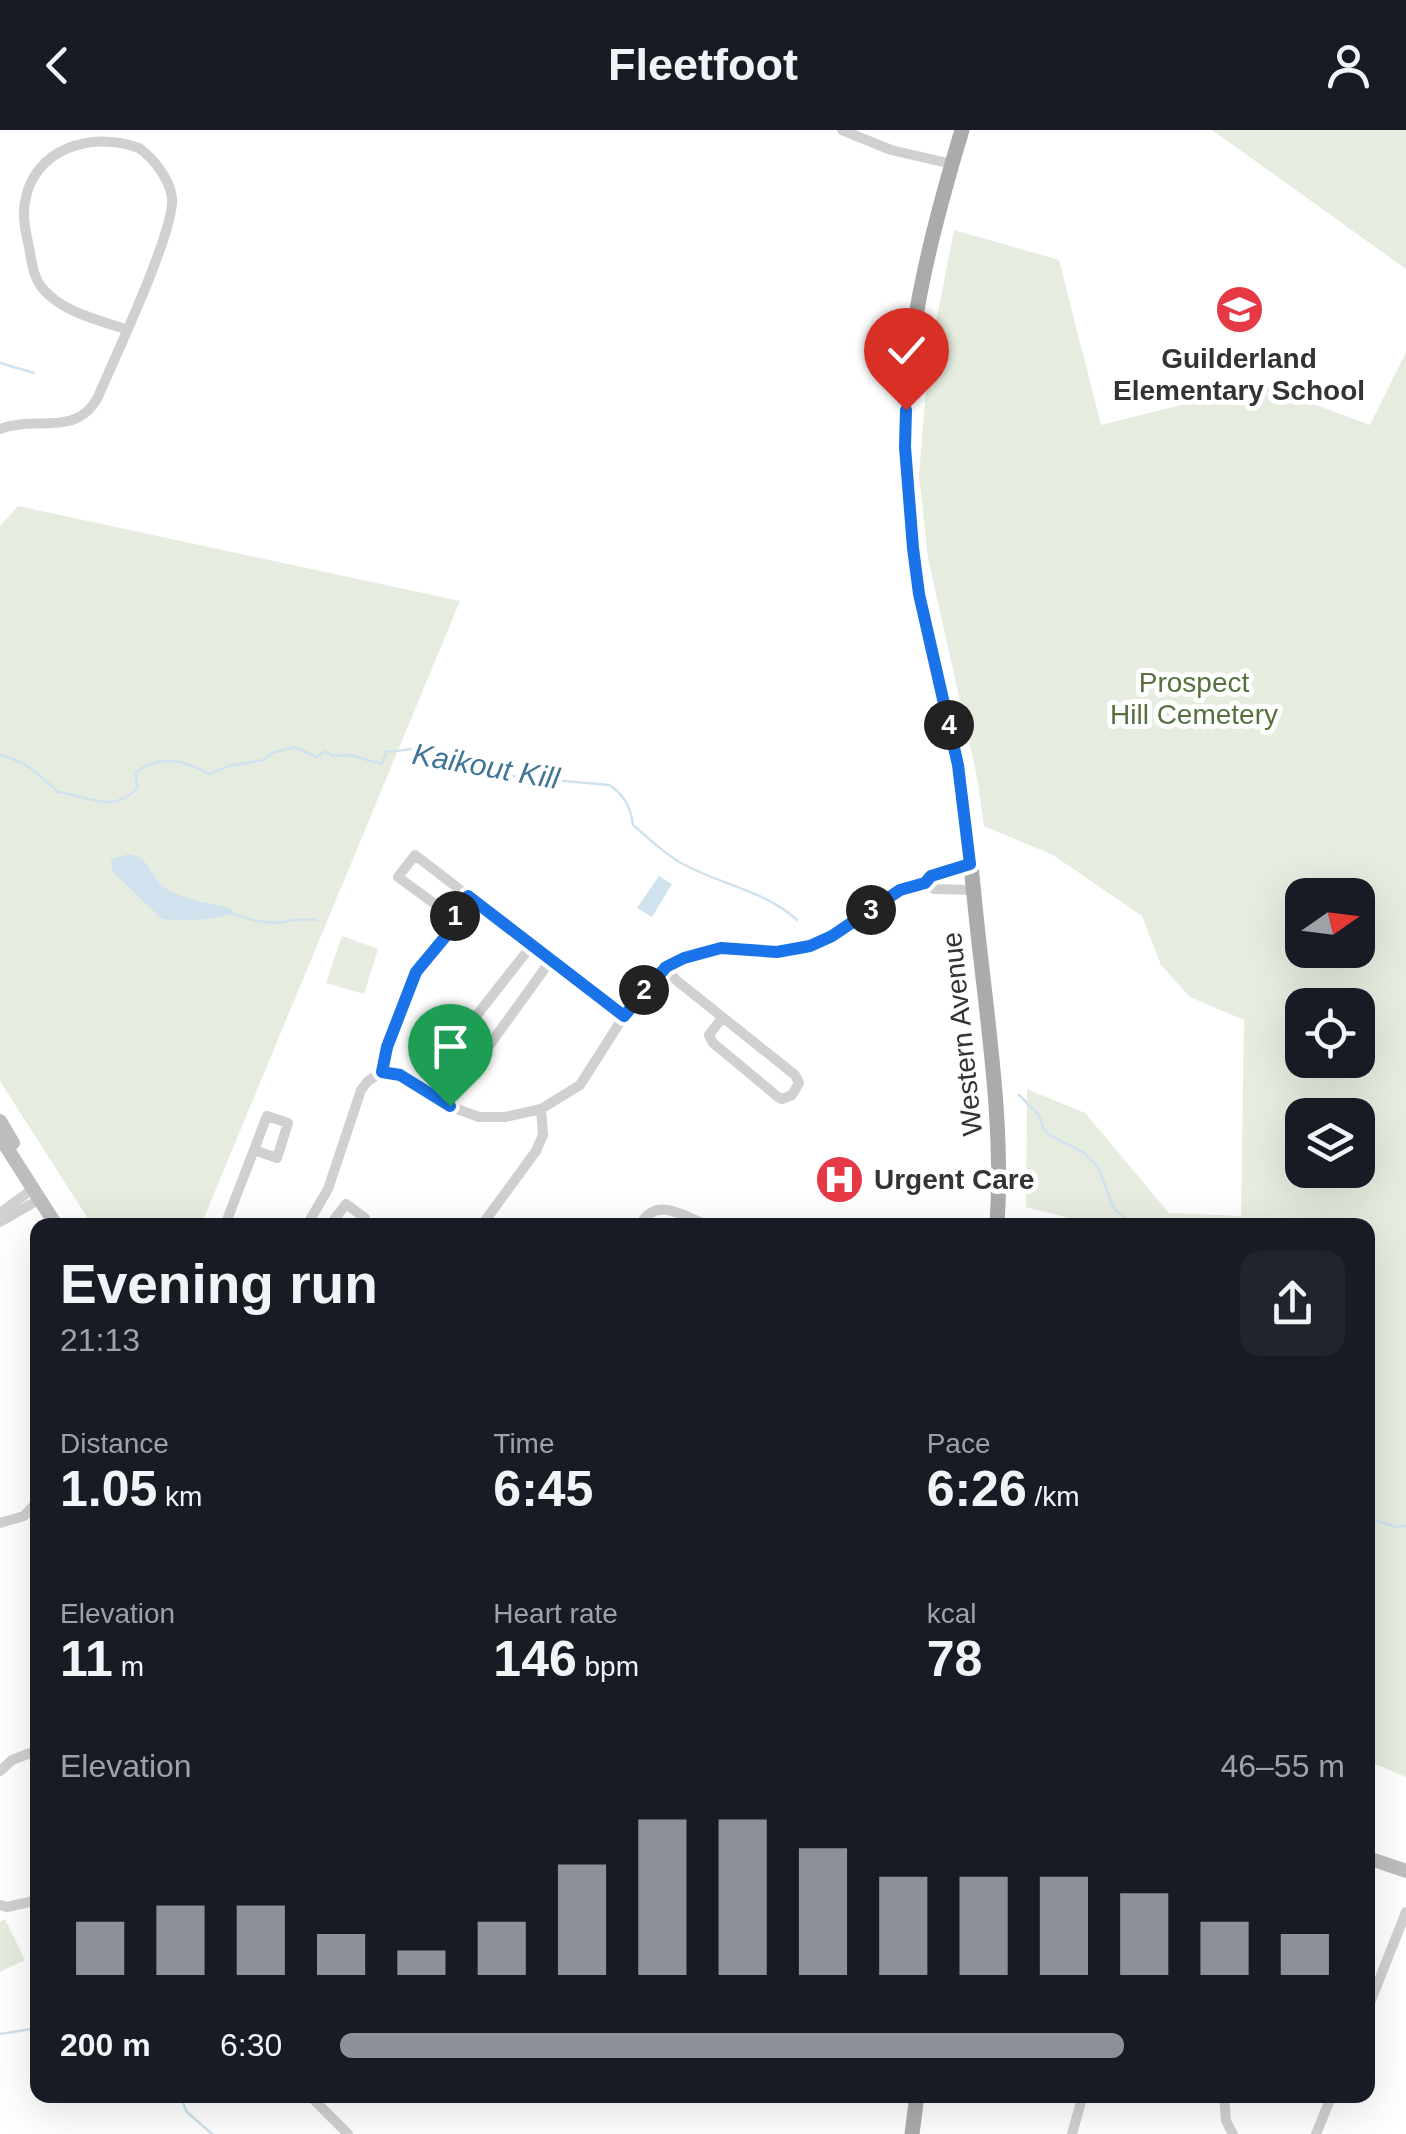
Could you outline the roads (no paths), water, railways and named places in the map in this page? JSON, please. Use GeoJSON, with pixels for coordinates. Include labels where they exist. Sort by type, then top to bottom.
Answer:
{"type":"FeatureCollection","features":[{"type":"Feature","properties":{"kind":"main road","name":"Western Avenue"},"geometry":{"type":"LineString","coordinates":[[962,130],[918,303],[905,447],[919,594],[958,765],[970,864],[995,1092],[997,1218]]}},
{"type":"Feature","properties":{"kind":"main road"},"geometry":{"type":"LineString","coordinates":[[0,1121],[28,1167],[34,1188]]}},
{"type":"Feature","properties":{"kind":"main road"},"geometry":{"type":"LineString","coordinates":[[0,1137],[52,1218]]}},
{"type":"Feature","properties":{"kind":"main road"},"geometry":{"type":"LineString","coordinates":[[1375,1860],[1406,1871]]}},
{"type":"Feature","properties":{"kind":"main road"},"geometry":{"type":"LineString","coordinates":[[912,2134],[916,2103]]}},
{"type":"Feature","properties":{"kind":"street"},"geometry":{"type":"LineString","coordinates":[[842,130],[891,150],[952,164]]}},
{"type":"Feature","properties":{"kind":"street"},"geometry":{"type":"LineString","coordinates":[[0,429],[26,422],[68,423],[92,408],[125,329],[165,233],[172,196],[154,162],[132,144],[108,136],[78,137],[52,150],[26,192],[24,207],[32,267],[36,280],[52,298],[125,329]]}},
{"type":"Feature","properties":{"kind":"street"},"geometry":{"type":"LineString","coordinates":[[454,918],[398,877],[415,855],[624,1016]]}},
{"type":"Feature","properties":{"kind":"street"},"geometry":{"type":"LineString","coordinates":[[312,1218],[328,1189],[361,1090],[382,1072],[400,1075],[450,1106],[479,1117],[504,1117],[541,1109],[580,1085],[624,1016],[666,967],[721,948],[794,951],[832,936],[900,890],[970,864]]}},
{"type":"Feature","properties":{"kind":"street"},"geometry":{"type":"LineString","coordinates":[[925,883],[934,889],[973,890]]}},
{"type":"Feature","properties":{"kind":"street"},"geometry":{"type":"LineString","coordinates":[[382,1072],[387,1047],[416,972],[450,931],[468,896]]}},
{"type":"Feature","properties":{"kind":"street"},"geometry":{"type":"LineString","coordinates":[[532,945],[469,1026],[492,1043],[551,960]]}},
{"type":"Feature","properties":{"kind":"street"},"geometry":{"type":"LineString","coordinates":[[666,967],[676,980],[795,1074],[798,1088],[792,1095],[778,1097],[713,1043],[709,1035],[722,1018]]}},
{"type":"Feature","properties":{"kind":"street"},"geometry":{"type":"LineString","coordinates":[[487,1218],[536,1151],[543,1135],[541,1109]]}},
{"type":"Feature","properties":{"kind":"street"},"geometry":{"type":"LineString","coordinates":[[228,1218],[254,1150]]}},
{"type":"Feature","properties":{"kind":"street"},"geometry":{"type":"LineString","coordinates":[[0,1213],[34,1188]]}},
{"type":"Feature","properties":{"kind":"street"},"geometry":{"type":"LineString","coordinates":[[0,1222],[34,1188]]}},
{"type":"Feature","properties":{"kind":"street"},"geometry":{"type":"LineString","coordinates":[[335,1218],[346,1204],[365,1218]]}},
{"type":"Feature","properties":{"kind":"street"},"geometry":{"type":"LineString","coordinates":[[645,1218],[659,1209],[690,1218]]}},
{"type":"Feature","properties":{"kind":"street"},"geometry":{"type":"LineString","coordinates":[[0,1523],[24,1516],[30,1510]]}},
{"type":"Feature","properties":{"kind":"street"},"geometry":{"type":"LineString","coordinates":[[0,1771],[12,1760],[30,1753]]}},
{"type":"Feature","properties":{"kind":"street"},"geometry":{"type":"LineString","coordinates":[[0,1904],[8,1907],[30,1902]]}},
{"type":"Feature","properties":{"kind":"street"},"geometry":{"type":"LineString","coordinates":[[1375,1990],[1406,1912]]}},
{"type":"Feature","properties":{"kind":"street"},"geometry":{"type":"LineString","coordinates":[[317,2103],[348,2134]]}},
{"type":"Feature","properties":{"kind":"street"},"geometry":{"type":"LineString","coordinates":[[1072,2134],[1081,2103]]}},
{"type":"Feature","properties":{"kind":"street"},"geometry":{"type":"LineString","coordinates":[[1225,2103],[1226,2121],[1234,2134]]}},
{"type":"Feature","properties":{"kind":"street"},"geometry":{"type":"LineString","coordinates":[[1316,2134],[1329,2103]]}},
{"type":"Feature","properties":{"kind":"water"},"geometry":{"type":"Polygon","coordinates":[[[130,854],[142,859],[171,891],[230,908],[234,913],[199,920],[162,919],[113,872],[111,859],[130,854]]]}},
{"type":"Feature","properties":{"kind":"water"},"geometry":{"type":"Polygon","coordinates":[[[659,876],[672,884],[652,917],[637,908],[659,876]]]}},
{"type":"Feature","properties":{"kind":"waterway"},"geometry":{"type":"LineString","coordinates":[[0,363],[34,373]]}},
{"type":"Feature","properties":{"kind":"waterway","name":"Kaikout Kill"},"geometry":{"type":"LineString","coordinates":[[0,755],[25,765],[58,792],[109,802],[128,796],[137,788],[136,772],[154,763],[182,762],[209,774],[264,760],[272,753],[294,747],[317,757],[325,751],[332,756],[350,755],[382,764],[386,752],[413,749],[454,758],[472,768],[518,777],[609,785],[626,802],[633,825],[669,856],[771,902],[797,920]]}},
{"type":"Feature","properties":{"kind":"waterway"},"geometry":{"type":"LineString","coordinates":[[230,913],[269,923],[316,920]]}},
{"type":"Feature","properties":{"kind":"waterway","name":"Kaikout Kill"},"geometry":{"type":"LineString","coordinates":[[1019,1095],[1039,1115],[1049,1135],[1083,1152],[1098,1167],[1114,1209],[1125,1218]]}},
{"type":"Feature","properties":{"kind":"waterway","name":"Kaikout Kill"},"geometry":{"type":"LineString","coordinates":[[1375,1520],[1406,1526]]}},
{"type":"Feature","properties":{"kind":"waterway"},"geometry":{"type":"LineString","coordinates":[[0,2034],[30,2029]]}},
{"type":"Feature","properties":{"kind":"waterway"},"geometry":{"type":"LineString","coordinates":[[183,2103],[187,2112],[212,2134]]}},
{"type":"Feature","properties":{"kind":"place","name":"Guilderland Elementary School"},"geometry":{"type":"Point","coordinates":[1239,310]}},
{"type":"Feature","properties":{"kind":"place","name":"Urgent Care"},"geometry":{"type":"Point","coordinates":[839,1179]}},
{"type":"Feature","properties":{"kind":"park label","name":"Prospect Hill Cemetery"},"geometry":{"type":"Point","coordinates":[1194,698]}}]}
